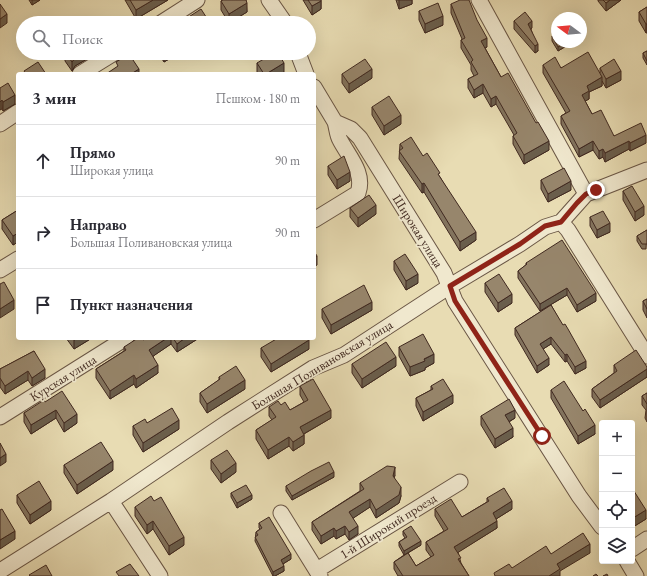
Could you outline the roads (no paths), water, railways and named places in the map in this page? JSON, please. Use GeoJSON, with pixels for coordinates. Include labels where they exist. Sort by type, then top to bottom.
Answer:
{"type":"FeatureCollection","features":[{"type":"Feature","properties":{"kind":"street"},"geometry":{"type":"LineString","coordinates":[[172,16],[197,0]]}},
{"type":"Feature","properties":{"kind":"street"},"geometry":{"type":"LineString","coordinates":[[269,0],[279,16]]}},
{"type":"Feature","properties":{"kind":"street"},"geometry":{"type":"LineString","coordinates":[[479,0],[586,194]]}},
{"type":"Feature","properties":{"kind":"street"},"geometry":{"type":"LineString","coordinates":[[83,72],[103,60]]}},
{"type":"Feature","properties":{"kind":"street"},"geometry":{"type":"LineString","coordinates":[[301,60],[305,72]]}},
{"type":"Feature","properties":{"kind":"street"},"geometry":{"type":"LineString","coordinates":[[316,90],[335,122],[339,138],[358,170],[360,187],[358,193],[316,219]]}},
{"type":"Feature","properties":{"kind":"street"},"geometry":{"type":"LineString","coordinates":[[0,124],[16,113]]}},
{"type":"Feature","properties":{"kind":"street","name":"Широкая улица"},"geometry":{"type":"LineString","coordinates":[[335,122],[351,129],[360,138],[444,273],[455,301],[579,496],[599,523]]}},
{"type":"Feature","properties":{"kind":"street"},"geometry":{"type":"LineString","coordinates":[[647,170],[586,194],[561,222],[568,230],[647,356]]}},
{"type":"Feature","properties":{"kind":"street","name":"Большая Поливановская улица"},"geometry":{"type":"LineString","coordinates":[[0,571],[111,501],[234,418],[313,368],[344,355],[450,286],[520,244],[545,226],[561,222]]}},
{"type":"Feature","properties":{"kind":"street"},"geometry":{"type":"LineString","coordinates":[[0,270],[16,260]]}},
{"type":"Feature","properties":{"kind":"street","name":"Курская улица"},"geometry":{"type":"LineString","coordinates":[[0,417],[123,340]]}},
{"type":"Feature","properties":{"kind":"street","name":"1-й Широкий проезд"},"geometry":{"type":"LineString","coordinates":[[318,573],[460,482]]}},
{"type":"Feature","properties":{"kind":"street"},"geometry":{"type":"LineString","coordinates":[[111,501],[160,576]]}},
{"type":"Feature","properties":{"kind":"street"},"geometry":{"type":"LineString","coordinates":[[280,513],[318,573]]}},
{"type":"Feature","properties":{"kind":"street"},"geometry":{"type":"LineString","coordinates":[[635,547],[647,539]]}},
{"type":"Feature","properties":{"kind":"street"},"geometry":{"type":"LineString","coordinates":[[629,564],[636,576]]}}]}
